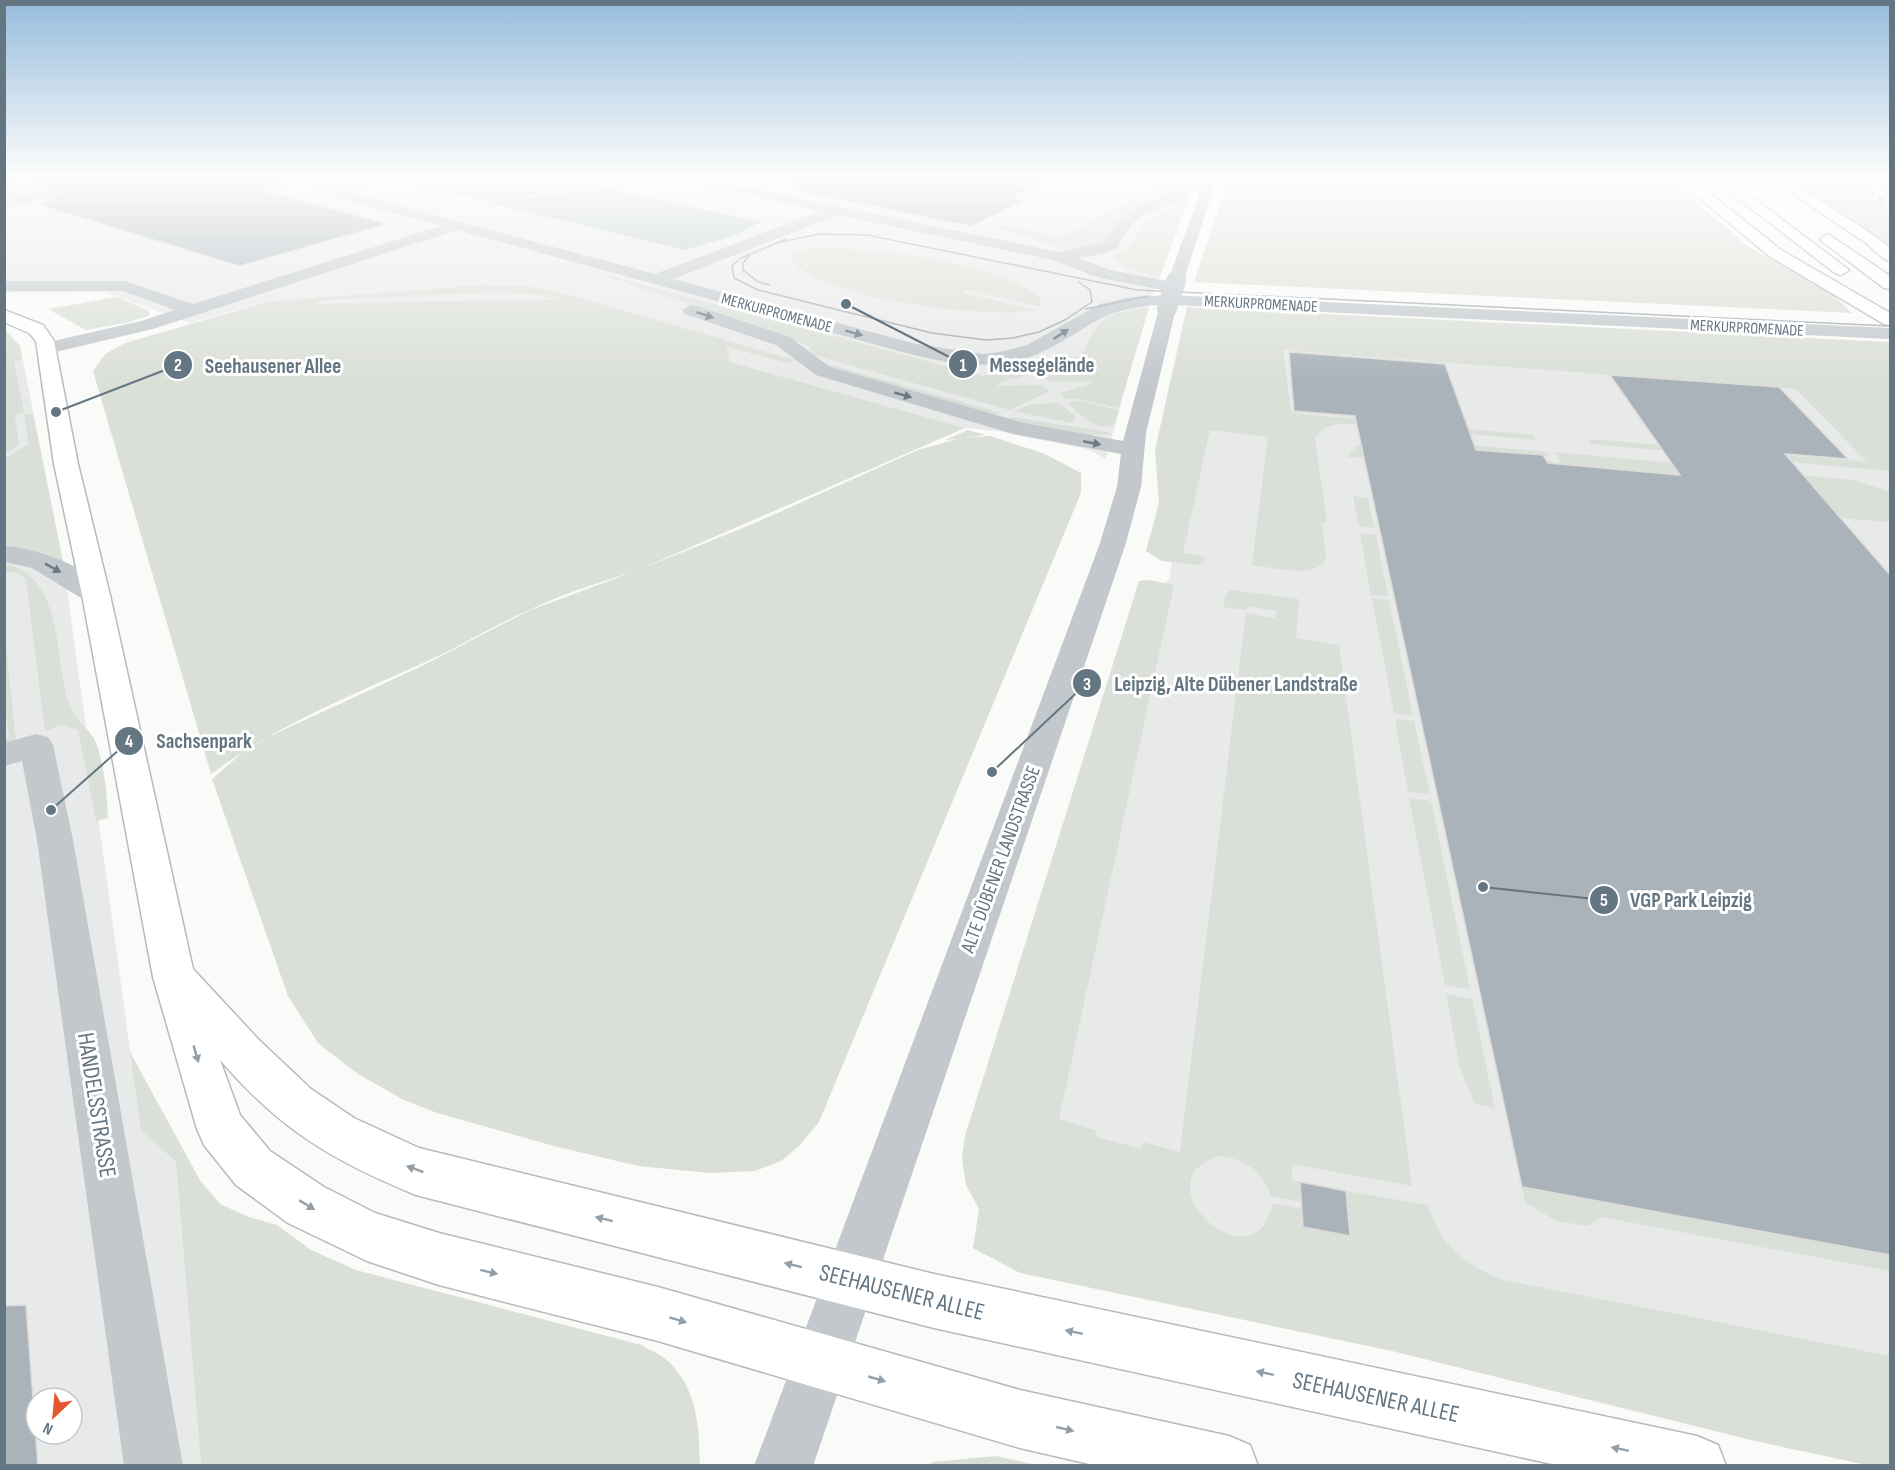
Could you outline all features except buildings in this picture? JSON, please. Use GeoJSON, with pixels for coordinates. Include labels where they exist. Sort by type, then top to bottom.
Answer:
{"type":"FeatureCollection","features":[{"type":"Feature","properties":{"kind":"main road"},"geometry":{"type":"LineString","coordinates":[[1765,245],[1775,253],[1860,289],[1890,320]]}},
{"type":"Feature","properties":{"kind":"main road"},"geometry":{"type":"LineString","coordinates":[[1803,245],[1890,309]]}},
{"type":"Feature","properties":{"kind":"main road"},"geometry":{"type":"LineString","coordinates":[[1836,245],[1890,284]]}},
{"type":"Feature","properties":{"kind":"main road"},"geometry":{"type":"LineString","coordinates":[[1876,245],[1890,256]]}},
{"type":"Feature","properties":{"kind":"main road"},"geometry":{"type":"LineString","coordinates":[[4,315],[36,329],[47,348],[66,464],[96,595],[174,977],[202,1074],[221,1129],[253,1168],[306,1205],[367,1236],[439,1259],[658,1314],[1020,1419],[1229,1466]]}},
{"type":"Feature","properties":{"kind":"main road","name":"SEEHAUSENER ALLEE"},"geometry":{"type":"LineString","coordinates":[[174,977],[270,1081],[313,1119],[365,1148],[416,1171],[960,1307],[1697,1466]]}},
{"type":"Feature","properties":{"kind":"street"},"geometry":{"type":"LineString","coordinates":[[47,348],[146,325],[396,245]]}},
{"type":"Feature","properties":{"kind":"street","name":"MERKURPROMENADE"},"geometry":{"type":"LineString","coordinates":[[490,245],[655,280],[913,349],[971,360],[1006,358],[1028,353],[1093,313],[1127,303],[1152,300],[1207,300],[1890,334]]}},
{"type":"Feature","properties":{"kind":"street","name":"MERKURPROMENADE"},"geometry":{"type":"LineString","coordinates":[[514,245],[571,263],[783,341],[823,371],[1021,429],[1132,449]]}},
{"type":"Feature","properties":{"kind":"street"},"geometry":{"type":"LineString","coordinates":[[655,280],[747,245]]}},
{"type":"Feature","properties":{"kind":"street","name":"MERKURPROMENADE"},"geometry":{"type":"LineString","coordinates":[[1002,245],[1057,256],[1131,280],[1192,289],[1890,320]]}},
{"type":"Feature","properties":{"kind":"street","name":"MERKURPROMENADE"},"geometry":{"type":"LineString","coordinates":[[1057,256],[1100,250],[1111,245]]}},
{"type":"Feature","properties":{"kind":"street","name":"ALTE DÜBENER LANDSTRASSE"},"geometry":{"type":"LineString","coordinates":[[783,1466],[894,1150],[1112,546],[1129,487],[1132,449],[1160,327],[1188,245]]}},
{"type":"Feature","properties":{"kind":"street"},"geometry":{"type":"LineString","coordinates":[[4,286],[125,286],[193,310]]}},
{"type":"Feature","properties":{"kind":"street","name":"MERKURPROMENADE"},"geometry":{"type":"LineString","coordinates":[[1458,296],[1698,308]]}},
{"type":"Feature","properties":{"kind":"street"},"geometry":{"type":"LineString","coordinates":[[50,375],[146,325]]}},
{"type":"Feature","properties":{"kind":"street"},"geometry":{"type":"LineString","coordinates":[[4,554],[24,555],[41,561],[96,595]]}},
{"type":"Feature","properties":{"kind":"street","name":"HANDELSSTRASSE"},"geometry":{"type":"LineString","coordinates":[[20,750],[55,840],[154,1466]]}},
{"type":"Feature","properties":{"kind":"shaded area"},"geometry":{"type":"Polygon","coordinates":[[[5,245],[1171,245],[1142,326],[1106,459],[1087,449],[998,431],[965,428],[730,362],[727,346],[254,305],[190,323],[103,292],[5,293],[5,245]]]}},
{"type":"Feature","properties":{"kind":"shaded area"},"geometry":{"type":"Polygon","coordinates":[[[663,245],[703,245],[685,250],[663,245]]]}},
{"type":"Feature","properties":{"kind":"shaded area"},"geometry":{"type":"Polygon","coordinates":[[[1050,245],[1096,245],[1069,251],[1050,245]]]}},
{"type":"Feature","properties":{"kind":"shaded area"},"geometry":{"type":"Polygon","coordinates":[[[1172,245],[1160,277],[1125,268],[1114,256],[1131,246],[1172,245]]]}},
{"type":"Feature","properties":{"kind":"shaded area"},"geometry":{"type":"Polygon","coordinates":[[[1206,245],[1746,245],[1830,292],[1852,313],[1194,282],[1206,245]]]}},
{"type":"Feature","properties":{"kind":"shaded area"},"geometry":{"type":"Polygon","coordinates":[[[811,248],[836,248],[943,261],[1001,276],[1023,286],[1040,298],[1042,307],[967,290],[963,293],[1037,310],[982,312],[946,309],[870,296],[836,286],[809,274],[791,260],[793,254],[811,248]]]}},
{"type":"Feature","properties":{"kind":"shaded area"},"geometry":{"type":"Polygon","coordinates":[[[591,271],[983,376],[1024,367],[1031,374],[1001,382],[997,386],[1042,385],[1050,392],[1010,410],[814,355],[810,347],[796,341],[591,271]]]}},
{"type":"Feature","properties":{"kind":"shaded area"},"geometry":{"type":"Polygon","coordinates":[[[483,285],[525,286],[559,292],[794,360],[791,364],[727,347],[730,362],[965,428],[636,571],[755,523],[918,450],[957,439],[945,440],[968,430],[986,435],[961,438],[990,436],[1045,454],[1081,473],[1081,493],[819,1122],[800,1145],[781,1161],[755,1171],[710,1173],[638,1166],[554,1146],[437,1113],[404,1100],[358,1074],[318,1043],[288,996],[212,779],[242,753],[267,737],[235,757],[211,774],[93,371],[105,354],[125,343],[266,302],[483,285]],[[502,292],[322,300],[315,304],[560,299],[502,292]],[[630,573],[540,605],[500,624],[434,658],[268,737],[424,665],[528,611],[630,573]]]}},
{"type":"Feature","properties":{"kind":"shaded area"},"geometry":{"type":"Polygon","coordinates":[[[116,297],[148,310],[150,315],[130,322],[86,330],[48,309],[116,297]]]}},
{"type":"Feature","properties":{"kind":"shaded area"},"geometry":{"type":"Polygon","coordinates":[[[1187,307],[1890,342],[1890,471],[1591,444],[1588,439],[1867,462],[1796,389],[1283,350],[1291,413],[1533,435],[1536,440],[1356,424],[1327,427],[1315,439],[1327,523],[1322,523],[1326,559],[1312,569],[1292,571],[1252,565],[1268,437],[1210,430],[1183,553],[1205,557],[1198,565],[1162,561],[1146,551],[1159,503],[1155,450],[1187,307]]]}},
{"type":"Feature","properties":{"kind":"shaded area"},"geometry":{"type":"Polygon","coordinates":[[[1149,308],[1119,408],[1078,399],[1066,399],[1060,393],[1089,385],[1092,381],[1050,382],[1042,375],[1081,363],[1078,360],[1038,361],[1082,356],[1093,333],[1106,319],[1124,311],[1149,308]]]}},
{"type":"Feature","properties":{"kind":"shaded area"},"geometry":{"type":"Polygon","coordinates":[[[1203,328],[1890,389],[1890,1407],[1033,1230],[1162,584],[1169,580],[1172,563],[1168,557],[1203,328]]]}},
{"type":"Feature","properties":{"kind":"shaded area"},"geometry":{"type":"Polygon","coordinates":[[[4,329],[20,346],[64,567],[141,1130],[176,1162],[201,1465],[5,1465],[4,329]]]}},
{"type":"Feature","properties":{"kind":"shaded area"},"geometry":{"type":"Polygon","coordinates":[[[5,329],[20,346],[22,359],[14,361],[24,412],[15,416],[19,444],[5,454],[5,329]]]}},
{"type":"Feature","properties":{"kind":"shaded area"},"geometry":{"type":"Polygon","coordinates":[[[817,361],[1001,413],[991,417],[827,370],[817,361]]]}},
{"type":"Feature","properties":{"kind":"shaded area"},"geometry":{"type":"Polygon","coordinates":[[[1080,401],[1118,410],[1115,424],[1095,425],[1068,402],[1080,401]]]}},
{"type":"Feature","properties":{"kind":"shaded area"},"geometry":{"type":"Polygon","coordinates":[[[1059,403],[1076,417],[1072,423],[1013,411],[1032,404],[1059,403]]]}},
{"type":"Feature","properties":{"kind":"shaded area"},"geometry":{"type":"Polygon","coordinates":[[[33,414],[64,567],[36,552],[5,547],[4,459],[29,444],[24,415],[33,414]]]}},
{"type":"Feature","properties":{"kind":"shaded area"},"geometry":{"type":"Polygon","coordinates":[[[1012,417],[1108,432],[1113,435],[1087,435],[1008,422],[1012,417]]]}},
{"type":"Feature","properties":{"kind":"shaded area"},"geometry":{"type":"Polygon","coordinates":[[[1388,438],[1548,452],[1550,456],[1536,455],[1539,460],[1553,461],[1554,464],[1347,457],[1358,445],[1388,438]]]}},
{"type":"Feature","properties":{"kind":"shaded area"},"geometry":{"type":"Polygon","coordinates":[[[1555,452],[1853,480],[1890,492],[1890,522],[1840,518],[1813,486],[1562,465],[1555,452]]]}},
{"type":"Feature","properties":{"kind":"shaded area"},"geometry":{"type":"Polygon","coordinates":[[[1353,496],[1368,498],[1374,528],[1359,526],[1353,496]]]}},
{"type":"Feature","properties":{"kind":"shaded area"},"geometry":{"type":"Polygon","coordinates":[[[1360,533],[1376,535],[1388,596],[1371,595],[1360,533]]]}},
{"type":"Feature","properties":{"kind":"shaded area"},"geometry":{"type":"Polygon","coordinates":[[[5,564],[24,572],[38,584],[47,601],[54,621],[69,704],[73,713],[93,737],[100,755],[108,818],[96,821],[78,730],[62,725],[45,731],[26,579],[15,572],[5,573],[5,564]]]}},
{"type":"Feature","properties":{"kind":"shaded area"},"geometry":{"type":"Polygon","coordinates":[[[1148,580],[1174,585],[1059,1119],[1097,1131],[1096,1137],[1142,1149],[1143,1142],[1180,1152],[1246,613],[1275,618],[1276,611],[1247,606],[1246,610],[1223,607],[1227,592],[1232,590],[1299,599],[1296,638],[1339,645],[1412,1186],[1292,1164],[1292,1180],[1300,1182],[1301,1202],[1271,1196],[1263,1180],[1252,1168],[1237,1160],[1219,1156],[1197,1169],[1190,1187],[1195,1206],[1209,1222],[1227,1234],[1246,1236],[1262,1227],[1272,1203],[1302,1209],[1303,1227],[1350,1236],[1346,1191],[1428,1205],[1439,1231],[1454,1251],[1474,1266],[1499,1279],[1890,1356],[1890,1465],[1867,1465],[1755,1441],[1392,1351],[1020,1273],[973,1248],[979,1209],[966,1185],[962,1158],[965,1136],[1139,581],[1148,580]]]}},
{"type":"Feature","properties":{"kind":"shaded area"},"geometry":{"type":"Polygon","coordinates":[[[1372,598],[1389,600],[1413,716],[1394,713],[1372,598]]]}},
{"type":"Feature","properties":{"kind":"shaded area"},"geometry":{"type":"Polygon","coordinates":[[[4,628],[16,742],[5,747],[5,739],[9,738],[4,691],[4,628]]]}},
{"type":"Feature","properties":{"kind":"shaded area"},"geometry":{"type":"Polygon","coordinates":[[[1395,719],[1414,721],[1430,794],[1408,792],[1395,719]]]}},
{"type":"Feature","properties":{"kind":"shaded area"},"geometry":{"type":"Polygon","coordinates":[[[1409,798],[1431,801],[1470,989],[1445,985],[1409,798]]]}},
{"type":"Feature","properties":{"kind":"shaded area"},"geometry":{"type":"Polygon","coordinates":[[[1446,994],[1472,999],[1495,1108],[1475,1104],[1460,1068],[1446,994]]]}},
{"type":"Feature","properties":{"kind":"shaded area"},"geometry":{"type":"Polygon","coordinates":[[[130,1052],[201,1182],[220,1204],[249,1217],[277,1225],[311,1250],[356,1270],[641,1345],[658,1354],[669,1362],[681,1376],[692,1400],[698,1425],[700,1465],[201,1465],[176,1162],[141,1130],[130,1052]]]}},
{"type":"Feature","properties":{"kind":"shaded area"},"geometry":{"type":"Polygon","coordinates":[[[1522,1187],[1890,1255],[1890,1271],[1601,1217],[1588,1226],[1556,1221],[1525,1202],[1522,1187]]]}},
{"type":"Feature","properties":{"kind":"shaded area"},"geometry":{"type":"Polygon","coordinates":[[[996,1456],[1036,1465],[931,1465],[932,1462],[996,1456]]]}},
{"type":"Feature","properties":{"kind":"tram line"},"geometry":{"type":"LineString","coordinates":[[773,245],[741,258],[732,266],[734,278],[758,290],[932,333],[986,340],[1013,338],[1039,332],[1065,320],[1092,302],[1090,290],[1079,282]]}},
{"type":"Feature","properties":{"kind":"tram line"},"geometry":{"type":"LineString","coordinates":[[914,245],[1137,290],[1890,326]]}},
{"type":"Feature","properties":{"kind":"tram line"},"geometry":{"type":"LineString","coordinates":[[750,255],[743,263],[743,270],[757,281],[769,285]]}},
{"type":"Feature","properties":{"kind":"tram line"},"geometry":{"type":"LineString","coordinates":[[1086,309],[1148,296]]}},
{"type":"Feature","properties":{"kind":"place","name":"Messegelände"},"geometry":{"type":"Point","coordinates":[846,304]}},
{"type":"Feature","properties":{"kind":"place","name":"Seehausener Allee"},"geometry":{"type":"Point","coordinates":[56,412]}},
{"type":"Feature","properties":{"kind":"place","name":"Leipzig, Alte Dübener Landstraße"},"geometry":{"type":"Point","coordinates":[992,772]}},
{"type":"Feature","properties":{"kind":"place","name":"Sachsenpark"},"geometry":{"type":"Point","coordinates":[51,810]}},
{"type":"Feature","properties":{"kind":"place","name":"VGP Park Leipzig"},"geometry":{"type":"Point","coordinates":[1483,887]}}]}
